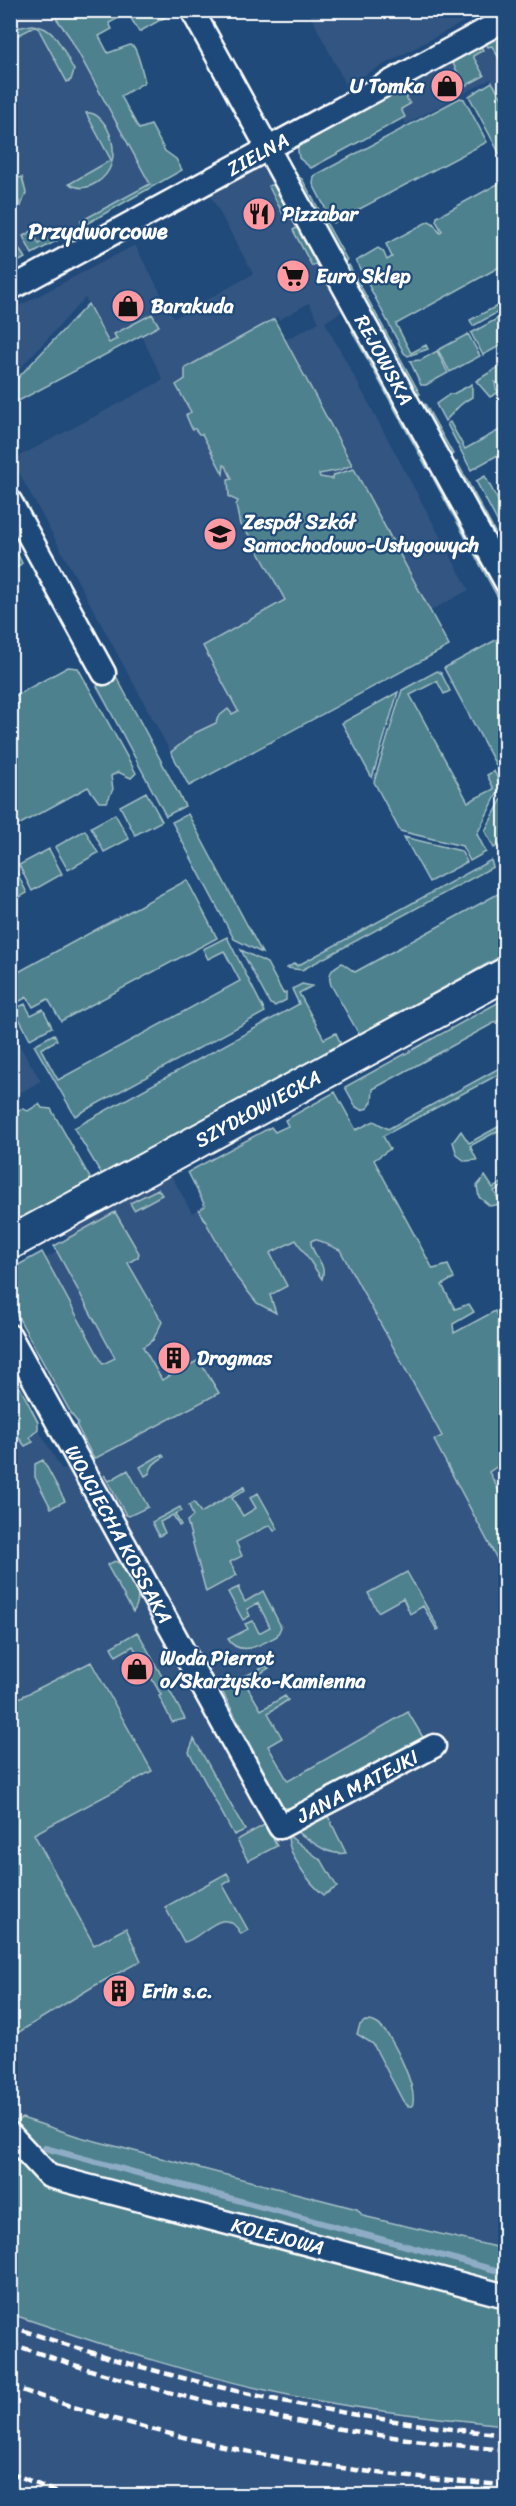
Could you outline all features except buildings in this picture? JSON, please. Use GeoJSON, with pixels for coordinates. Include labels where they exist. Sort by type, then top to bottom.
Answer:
{"type":"FeatureCollection","features":[{"type":"Feature","properties":{"kind":"street","name":"REJOWSKA"},"geometry":{"type":"LineString","coordinates":[[192,10],[506,582]]}},
{"type":"Feature","properties":{"kind":"street","name":"ZIELNA"},"geometry":{"type":"LineString","coordinates":[[10,289],[267,147],[506,19]]}},
{"type":"Feature","properties":{"kind":"street"},"geometry":{"type":"LineString","coordinates":[[10,501],[104,673]]}},
{"type":"Feature","properties":{"kind":"street","name":"SZYDŁOWIECKA"},"geometry":{"type":"LineString","coordinates":[[10,1244],[506,974]]}},
{"type":"Feature","properties":{"kind":"street","name":"WOJCIECHA KOSSAKA"},"geometry":{"type":"LineString","coordinates":[[10,1336],[280,1827]]}},
{"type":"Feature","properties":{"kind":"street","name":"JANA MATEJKI"},"geometry":{"type":"LineString","coordinates":[[280,1827],[434,1746]]}},
{"type":"Feature","properties":{"kind":"street","name":"KOLEJOWA"},"geometry":{"type":"LineString","coordinates":[[10,2134],[49,2176],[506,2296]]}},
{"type":"Feature","properties":{"kind":"shaded area"},"geometry":{"type":"Polygon","coordinates":[[[11,11],[73,11],[168,178],[11,263],[11,11]]]}},
{"type":"Feature","properties":{"kind":"shaded area"},"geometry":{"type":"Polygon","coordinates":[[[308,11],[484,11],[346,85],[308,11]]]}},
{"type":"Feature","properties":{"kind":"shaded area"},"geometry":{"type":"Polygon","coordinates":[[[505,21],[505,105],[491,79],[406,124],[386,85],[505,21]]]}},
{"type":"Feature","properties":{"kind":"shaded area","name":"Zespół Szkół Samochodowo-Usługowych"},"geometry":{"type":"Polygon","coordinates":[[[255,165],[269,169],[349,307],[325,322],[469,590],[430,611],[449,646],[189,786],[12,460],[163,380],[141,335],[158,325],[152,315],[115,334],[117,339],[109,344],[85,298],[11,378],[11,310],[135,245],[174,318],[253,274],[207,189],[255,165]],[[309,303],[279,320],[277,317],[274,319],[285,340],[319,322],[309,303]]]}},
{"type":"Feature","properties":{"kind":"shaded area"},"geometry":{"type":"Polygon","coordinates":[[[10,1030],[41,1081],[11,1098],[10,1098],[10,1030]]]}},
{"type":"Feature","properties":{"kind":"shaded area"},"geometry":{"type":"Polygon","coordinates":[[[292,1162],[442,1436],[434,1440],[473,1480],[505,1462],[505,2249],[363,2215],[357,2209],[80,2137],[23,2118],[14,2122],[11,2117],[10,1380],[62,1470],[94,1455],[79,1423],[11,1300],[13,1275],[70,1245],[61,1227],[168,1169],[192,1213],[292,1162]]]}},
{"type":"Feature","properties":{"kind":"shaded area"},"geometry":{"type":"Polygon","coordinates":[[[10,2314],[157,2361],[300,2397],[426,2417],[505,2425],[505,2495],[11,2495],[10,2314]]]}},
{"type":"Feature","properties":{"kind":"green space"},"geometry":{"type":"Polygon","coordinates":[[[169,10],[171,14],[139,32],[128,13],[109,23],[112,29],[99,36],[108,53],[130,45],[134,47],[145,82],[121,96],[139,129],[151,125],[165,151],[176,159],[182,170],[81,227],[81,221],[150,184],[69,36],[51,11],[169,10]]]}},
{"type":"Feature","properties":{"kind":"green space"},"geometry":{"type":"Polygon","coordinates":[[[32,25],[48,30],[58,41],[74,70],[71,80],[67,82],[38,28],[34,27],[11,37],[11,29],[32,25]]]}},
{"type":"Feature","properties":{"kind":"green space"},"geometry":{"type":"Polygon","coordinates":[[[505,30],[505,62],[502,63],[492,46],[488,47],[485,41],[505,30]]]}},
{"type":"Feature","properties":{"kind":"green space"},"geometry":{"type":"Polygon","coordinates":[[[480,45],[483,50],[473,56],[484,76],[465,86],[451,60],[480,45]]]}},
{"type":"Feature","properties":{"kind":"green space"},"geometry":{"type":"Polygon","coordinates":[[[492,82],[505,103],[505,164],[469,96],[492,82]]]}},
{"type":"Feature","properties":{"kind":"green space"},"geometry":{"type":"Polygon","coordinates":[[[405,84],[411,94],[406,97],[410,104],[401,109],[405,117],[311,168],[299,158],[297,143],[405,84]]]}},
{"type":"Feature","properties":{"kind":"green space"},"geometry":{"type":"Polygon","coordinates":[[[460,98],[464,99],[487,142],[333,223],[313,184],[314,176],[460,98]]]}},
{"type":"Feature","properties":{"kind":"green space"},"geometry":{"type":"Polygon","coordinates":[[[86,113],[94,114],[108,129],[113,152],[111,164],[106,174],[92,185],[79,187],[69,184],[111,160],[86,113]]]}},
{"type":"Feature","properties":{"kind":"green space"},"geometry":{"type":"Polygon","coordinates":[[[17,174],[19,178],[22,177],[26,193],[21,206],[11,187],[11,178],[17,174]]]}},
{"type":"Feature","properties":{"kind":"green space"},"geometry":{"type":"Polygon","coordinates":[[[296,175],[302,179],[347,260],[341,264],[293,177],[296,175]]]}},
{"type":"Feature","properties":{"kind":"green space"},"geometry":{"type":"Polygon","coordinates":[[[505,180],[505,264],[396,324],[411,353],[426,345],[428,349],[408,356],[404,353],[356,261],[378,248],[383,251],[387,260],[392,257],[386,244],[429,221],[440,233],[442,231],[436,221],[437,217],[505,180]]]}},
{"type":"Feature","properties":{"kind":"green space"},"geometry":{"type":"Polygon","coordinates":[[[274,184],[292,217],[286,220],[269,186],[274,184]]]}},
{"type":"Feature","properties":{"kind":"green space"},"geometry":{"type":"Polygon","coordinates":[[[298,227],[318,263],[312,266],[293,230],[298,227]]]}},
{"type":"Feature","properties":{"kind":"green space"},"geometry":{"type":"Polygon","coordinates":[[[67,229],[70,231],[61,236],[62,238],[32,254],[23,236],[32,231],[39,244],[47,237],[49,239],[67,229]]]}},
{"type":"Feature","properties":{"kind":"green space"},"geometry":{"type":"Polygon","coordinates":[[[11,237],[25,258],[10,266],[11,237]]]}},
{"type":"Feature","properties":{"kind":"green space"},"geometry":{"type":"Polygon","coordinates":[[[349,265],[420,394],[416,395],[343,268],[349,265]]]}},
{"type":"Feature","properties":{"kind":"green space"},"geometry":{"type":"Polygon","coordinates":[[[88,304],[109,343],[117,339],[114,334],[152,314],[159,326],[11,405],[11,385],[88,304]]]}},
{"type":"Feature","properties":{"kind":"green space"},"geometry":{"type":"Polygon","coordinates":[[[497,306],[500,311],[473,326],[470,320],[497,306]]]}},
{"type":"Feature","properties":{"kind":"green space"},"geometry":{"type":"Polygon","coordinates":[[[504,315],[505,343],[483,355],[471,333],[504,315]]]}},
{"type":"Feature","properties":{"kind":"green space"},"geometry":{"type":"Polygon","coordinates":[[[274,319],[352,465],[319,474],[320,477],[332,479],[334,475],[354,469],[449,646],[189,786],[171,752],[195,733],[216,723],[218,717],[228,709],[232,714],[238,711],[203,646],[285,600],[250,536],[240,525],[236,505],[238,501],[229,497],[228,480],[232,479],[226,466],[224,465],[223,474],[202,434],[192,429],[186,415],[191,412],[176,385],[185,379],[185,368],[274,319]]]}},
{"type":"Feature","properties":{"kind":"green space"},"geometry":{"type":"Polygon","coordinates":[[[354,330],[430,466],[427,468],[352,331],[354,330]]]}},
{"type":"Feature","properties":{"kind":"green space"},"geometry":{"type":"Polygon","coordinates":[[[468,334],[480,356],[450,372],[438,350],[468,334]]]}},
{"type":"Feature","properties":{"kind":"green space"},"geometry":{"type":"Polygon","coordinates":[[[437,351],[448,373],[426,385],[421,385],[410,361],[421,360],[437,351]]]}},
{"type":"Feature","properties":{"kind":"green space"},"geometry":{"type":"Polygon","coordinates":[[[505,364],[505,389],[502,391],[501,385],[495,382],[499,392],[490,397],[476,381],[505,364]]]}},
{"type":"Feature","properties":{"kind":"green space"},"geometry":{"type":"Polygon","coordinates":[[[472,384],[472,397],[460,405],[445,421],[436,404],[450,394],[472,384]]]}},
{"type":"Feature","properties":{"kind":"green space"},"geometry":{"type":"Polygon","coordinates":[[[425,404],[453,454],[447,457],[423,407],[425,404]]]}},
{"type":"Feature","properties":{"kind":"green space"},"geometry":{"type":"Polygon","coordinates":[[[450,422],[465,449],[505,427],[505,451],[471,470],[447,424],[450,422]]]}},
{"type":"Feature","properties":{"kind":"green space"},"geometry":{"type":"Polygon","coordinates":[[[457,462],[505,551],[505,565],[451,465],[457,462]]]}},
{"type":"Feature","properties":{"kind":"green space"},"geometry":{"type":"Polygon","coordinates":[[[436,475],[496,586],[497,596],[432,476],[436,475]]]}},
{"type":"Feature","properties":{"kind":"green space"},"geometry":{"type":"Polygon","coordinates":[[[485,476],[505,514],[505,536],[476,481],[485,476]]]}},
{"type":"Feature","properties":{"kind":"green space"},"geometry":{"type":"Polygon","coordinates":[[[11,541],[22,563],[10,573],[11,541]]]}},
{"type":"Feature","properties":{"kind":"green space"},"geometry":{"type":"Polygon","coordinates":[[[505,635],[505,782],[444,668],[505,635]]]}},
{"type":"Feature","properties":{"kind":"green space"},"geometry":{"type":"Polygon","coordinates":[[[68,667],[78,668],[136,773],[131,778],[118,772],[111,776],[113,789],[107,802],[99,802],[88,787],[11,829],[11,698],[68,667]]]}},
{"type":"Feature","properties":{"kind":"green space"},"geometry":{"type":"Polygon","coordinates":[[[437,671],[441,673],[450,691],[444,694],[437,681],[410,695],[468,802],[494,789],[487,775],[494,771],[501,786],[477,834],[486,852],[470,861],[462,846],[400,831],[374,782],[402,690],[437,671]]]}},
{"type":"Feature","properties":{"kind":"green space"},"geometry":{"type":"Polygon","coordinates":[[[116,676],[185,806],[166,816],[97,686],[116,676]]]}},
{"type":"Feature","properties":{"kind":"green space"},"geometry":{"type":"Polygon","coordinates":[[[398,692],[372,778],[342,723],[398,692]]]}},
{"type":"Feature","properties":{"kind":"green space"},"geometry":{"type":"Polygon","coordinates":[[[146,792],[162,821],[135,835],[120,806],[146,792]]]}},
{"type":"Feature","properties":{"kind":"green space"},"geometry":{"type":"Polygon","coordinates":[[[505,793],[505,842],[494,848],[485,831],[505,793]]]}},
{"type":"Feature","properties":{"kind":"green space"},"geometry":{"type":"Polygon","coordinates":[[[115,814],[129,839],[104,852],[91,827],[115,814]]]}},
{"type":"Feature","properties":{"kind":"green space"},"geometry":{"type":"Polygon","coordinates":[[[188,814],[262,953],[234,939],[172,822],[188,814]]]}},
{"type":"Feature","properties":{"kind":"green space"},"geometry":{"type":"Polygon","coordinates":[[[85,830],[98,853],[68,870],[55,847],[85,830]]]}},
{"type":"Feature","properties":{"kind":"green space"},"geometry":{"type":"Polygon","coordinates":[[[404,837],[461,851],[467,862],[429,882],[404,837]]]}},
{"type":"Feature","properties":{"kind":"green space"},"geometry":{"type":"Polygon","coordinates":[[[49,849],[62,874],[32,891],[19,865],[49,849]]]}},
{"type":"Feature","properties":{"kind":"green space"},"geometry":{"type":"Polygon","coordinates":[[[491,860],[493,867],[302,970],[287,968],[295,963],[297,966],[491,860]]]}},
{"type":"Feature","properties":{"kind":"green space"},"geometry":{"type":"Polygon","coordinates":[[[16,871],[27,893],[11,902],[11,873],[16,871]]]}},
{"type":"Feature","properties":{"kind":"green space"},"geometry":{"type":"Polygon","coordinates":[[[187,880],[217,938],[61,1021],[48,999],[33,1007],[27,997],[13,1005],[11,976],[187,880]]]}},
{"type":"Feature","properties":{"kind":"green space"},"geometry":{"type":"Polygon","coordinates":[[[505,890],[505,954],[359,1034],[331,985],[330,975],[333,969],[342,963],[355,972],[505,890]]]}},
{"type":"Feature","properties":{"kind":"green space"},"geometry":{"type":"Polygon","coordinates":[[[227,937],[265,1012],[75,1116],[34,1045],[54,1034],[57,1040],[41,1049],[58,1080],[240,981],[224,951],[208,959],[203,949],[227,937]]]}},
{"type":"Feature","properties":{"kind":"green space"},"geometry":{"type":"Polygon","coordinates":[[[241,950],[267,963],[283,993],[286,992],[286,1000],[275,1006],[270,1004],[241,950]]]}},
{"type":"Feature","properties":{"kind":"green space"},"geometry":{"type":"Polygon","coordinates":[[[302,984],[312,986],[299,993],[324,1039],[336,1033],[340,1042],[338,1051],[107,1177],[102,1175],[74,1128],[299,1004],[292,989],[302,984]]]}},
{"type":"Feature","properties":{"kind":"green space"},"geometry":{"type":"Polygon","coordinates":[[[501,1001],[505,1009],[505,1017],[373,1089],[372,1102],[368,1108],[361,1110],[356,1107],[345,1087],[501,1001]]]}},
{"type":"Feature","properties":{"kind":"green space"},"geometry":{"type":"Polygon","coordinates":[[[25,1004],[31,1015],[43,1009],[52,1027],[30,1039],[14,1009],[25,1004]]]}},
{"type":"Feature","properties":{"kind":"green space"},"geometry":{"type":"Polygon","coordinates":[[[505,1066],[505,1071],[383,1136],[390,1149],[374,1160],[433,1269],[448,1265],[454,1278],[442,1285],[455,1309],[469,1304],[474,1312],[453,1324],[454,1333],[495,1311],[499,1320],[505,1317],[505,1461],[489,1472],[505,1502],[505,1574],[434,1440],[442,1436],[340,1250],[315,1239],[311,1241],[311,1246],[323,1268],[322,1279],[296,1240],[270,1253],[287,1286],[270,1295],[276,1313],[257,1303],[237,1278],[199,1210],[205,1206],[188,1172],[271,1127],[275,1132],[288,1126],[285,1120],[335,1092],[356,1130],[374,1121],[388,1129],[505,1066]]]}},
{"type":"Feature","properties":{"kind":"green space"},"geometry":{"type":"Polygon","coordinates":[[[39,1104],[42,1108],[51,1109],[90,1178],[90,1185],[11,1228],[11,1112],[23,1109],[28,1111],[39,1104]]]}},
{"type":"Feature","properties":{"kind":"green space"},"geometry":{"type":"Polygon","coordinates":[[[505,1123],[505,1127],[470,1146],[477,1160],[465,1161],[457,1155],[453,1142],[461,1131],[469,1143],[505,1123]]]}},
{"type":"Feature","properties":{"kind":"green space"},"geometry":{"type":"Polygon","coordinates":[[[485,1176],[493,1188],[505,1181],[505,1185],[494,1191],[501,1204],[490,1206],[479,1197],[477,1186],[485,1176]]]}},
{"type":"Feature","properties":{"kind":"green space"},"geometry":{"type":"Polygon","coordinates":[[[158,1189],[162,1195],[134,1210],[130,1203],[158,1189]]]}},
{"type":"Feature","properties":{"kind":"green space"},"geometry":{"type":"Polygon","coordinates":[[[115,1212],[139,1253],[138,1257],[128,1263],[162,1322],[153,1340],[143,1347],[162,1380],[199,1360],[219,1393],[94,1459],[77,1426],[78,1423],[11,1304],[11,1269],[42,1252],[103,1364],[115,1358],[54,1246],[115,1212]]]}},
{"type":"Feature","properties":{"kind":"green space"},"geometry":{"type":"Polygon","coordinates":[[[11,1370],[38,1422],[38,1429],[30,1437],[33,1442],[25,1446],[11,1427],[11,1370]]]}},
{"type":"Feature","properties":{"kind":"green space"},"geometry":{"type":"Polygon","coordinates":[[[162,1454],[164,1457],[155,1463],[150,1473],[145,1476],[140,1467],[162,1454]]]}},
{"type":"Feature","properties":{"kind":"green space"},"geometry":{"type":"Polygon","coordinates":[[[43,1460],[65,1501],[51,1508],[35,1477],[35,1464],[43,1460]]]}},
{"type":"Feature","properties":{"kind":"green space"},"geometry":{"type":"Polygon","coordinates":[[[128,1470],[148,1507],[129,1516],[126,1515],[104,1475],[109,1481],[128,1470]]]}},
{"type":"Feature","properties":{"kind":"green space"},"geometry":{"type":"Polygon","coordinates":[[[244,1487],[245,1490],[232,1498],[243,1516],[256,1508],[250,1498],[258,1493],[278,1529],[274,1531],[270,1525],[236,1542],[242,1556],[230,1562],[237,1575],[206,1592],[187,1521],[193,1516],[189,1505],[194,1502],[201,1513],[244,1487]]]}},
{"type":"Feature","properties":{"kind":"green space"},"geometry":{"type":"Polygon","coordinates":[[[180,1507],[182,1511],[175,1514],[181,1525],[179,1526],[173,1515],[160,1522],[165,1533],[159,1536],[152,1522],[180,1507]]]}},
{"type":"Feature","properties":{"kind":"green space"},"geometry":{"type":"Polygon","coordinates":[[[115,1561],[127,1570],[135,1583],[138,1598],[133,1612],[107,1565],[115,1561]]]}},
{"type":"Feature","properties":{"kind":"green space"},"geometry":{"type":"Polygon","coordinates":[[[407,1572],[439,1629],[437,1630],[423,1606],[410,1614],[403,1598],[378,1612],[368,1593],[407,1572]]]}},
{"type":"Feature","properties":{"kind":"green space"},"geometry":{"type":"Polygon","coordinates":[[[239,1587],[245,1602],[263,1591],[281,1627],[277,1636],[245,1649],[233,1645],[228,1639],[248,1629],[245,1624],[253,1621],[259,1633],[270,1627],[258,1603],[247,1609],[250,1616],[243,1620],[228,1592],[239,1587]]]}},
{"type":"Feature","properties":{"kind":"green space"},"geometry":{"type":"Polygon","coordinates":[[[137,1632],[185,1719],[172,1722],[159,1696],[161,1695],[133,1646],[116,1656],[111,1647],[137,1632]]]}},
{"type":"Feature","properties":{"kind":"green space"},"geometry":{"type":"Polygon","coordinates":[[[91,1662],[152,1771],[34,1834],[94,1945],[126,1928],[141,1961],[94,1986],[11,2037],[11,1702],[91,1662]]]}},
{"type":"Feature","properties":{"kind":"green space"},"geometry":{"type":"Polygon","coordinates":[[[266,1666],[269,1668],[245,1683],[261,1710],[285,1696],[288,1700],[268,1713],[282,1738],[268,1746],[288,1781],[408,1712],[424,1739],[306,1802],[291,1808],[283,1808],[221,1689],[225,1681],[245,1676],[266,1666]]]}},
{"type":"Feature","properties":{"kind":"green space"},"geometry":{"type":"Polygon","coordinates":[[[194,1739],[245,1830],[234,1835],[189,1752],[194,1739]]]}},
{"type":"Feature","properties":{"kind":"green space"},"geometry":{"type":"Polygon","coordinates":[[[327,1814],[346,1853],[326,1850],[296,1831],[327,1814]]]}},
{"type":"Feature","properties":{"kind":"green space"},"geometry":{"type":"Polygon","coordinates":[[[266,1824],[277,1846],[248,1861],[237,1840],[266,1824]]]}},
{"type":"Feature","properties":{"kind":"green space"},"geometry":{"type":"Polygon","coordinates":[[[288,1835],[322,1861],[337,1887],[324,1895],[312,1884],[291,1851],[288,1835]]]}},
{"type":"Feature","properties":{"kind":"green space"},"geometry":{"type":"Polygon","coordinates":[[[227,1873],[231,1880],[223,1885],[248,1930],[241,1934],[234,1925],[227,1921],[220,1922],[184,1942],[165,1907],[227,1873]]]}},
{"type":"Feature","properties":{"kind":"green space"},"geometry":{"type":"Polygon","coordinates":[[[365,2021],[378,2024],[393,2043],[409,2078],[412,2089],[412,2106],[408,2106],[403,2101],[373,2044],[357,2034],[360,2025],[365,2021]]]}},
{"type":"Feature","properties":{"kind":"green space"},"geometry":{"type":"Polygon","coordinates":[[[22,2118],[80,2137],[357,2209],[363,2216],[505,2249],[505,2288],[68,2174],[47,2163],[14,2122],[22,2118]]]}},
{"type":"Feature","properties":{"kind":"green space"},"geometry":{"type":"Polygon","coordinates":[[[10,2146],[36,2180],[505,2305],[505,2425],[328,2403],[266,2390],[156,2361],[11,2314],[10,2146]]]}},
{"type":"Feature","properties":{"kind":"waterway"},"geometry":{"type":"LineString","coordinates":[[45,2148],[506,2273]]}},
{"type":"Feature","properties":{"kind":"railway"},"geometry":{"type":"LineString","coordinates":[[10,2326],[132,2364],[255,2395],[380,2419],[506,2435]]}},
{"type":"Feature","properties":{"kind":"railway"},"geometry":{"type":"LineString","coordinates":[[10,2343],[131,2382],[255,2413],[380,2435],[506,2450]]}},
{"type":"Feature","properties":{"kind":"railway"},"geometry":{"type":"LineString","coordinates":[[10,2386],[131,2424],[255,2453],[380,2473],[506,2485]]}},
{"type":"Feature","properties":{"kind":"railway"},"geometry":{"type":"LineString","coordinates":[[10,2472],[64,2496]]}},
{"type":"Feature","properties":{"kind":"place","name":"U Tomka"},"geometry":{"type":"Point","coordinates":[447,86]}},
{"type":"Feature","properties":{"kind":"place","name":"Pizzabar"},"geometry":{"type":"Point","coordinates":[259,214]}},
{"type":"Feature","properties":{"kind":"place","name":"Euro Sklep"},"geometry":{"type":"Point","coordinates":[293,276]}},
{"type":"Feature","properties":{"kind":"place","name":"Barakuda"},"geometry":{"type":"Point","coordinates":[128,306]}},
{"type":"Feature","properties":{"kind":"place","name":"Zespół Szkół Samochodowo-Usługowych"},"geometry":{"type":"Point","coordinates":[220,534]}},
{"type":"Feature","properties":{"kind":"place","name":"Drogmas"},"geometry":{"type":"Point","coordinates":[174,1358]}},
{"type":"Feature","properties":{"kind":"place","name":"Woda Pierrot o/Skarżysko-Kamienna"},"geometry":{"type":"Point","coordinates":[137,1669]}},
{"type":"Feature","properties":{"kind":"place","name":"Erin s.c."},"geometry":{"type":"Point","coordinates":[119,1991]}},
{"type":"Feature","properties":{"kind":"district","name":"Przydworcowe"},"geometry":{"type":"Point","coordinates":[98,231]}}]}
